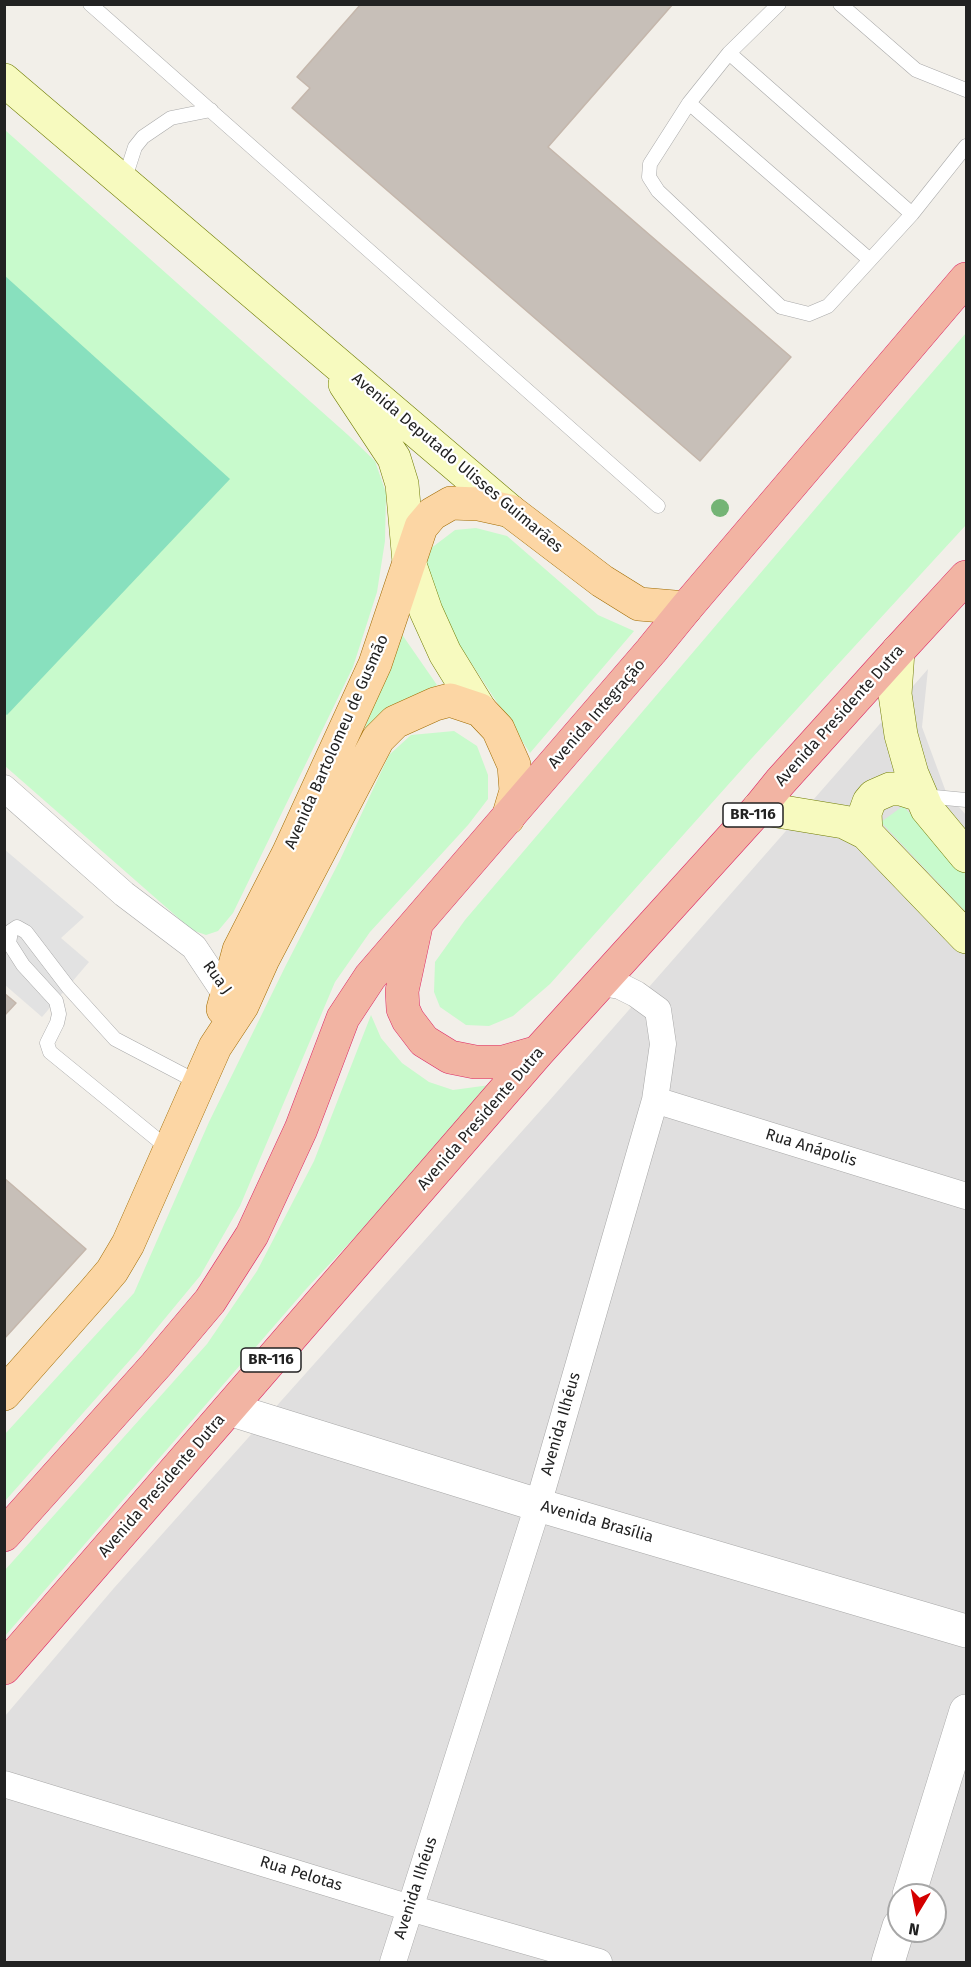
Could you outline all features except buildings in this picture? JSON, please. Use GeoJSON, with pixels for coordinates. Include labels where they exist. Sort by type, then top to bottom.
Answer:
{"type":"FeatureCollection","features":[{"type":"Feature","properties":{"kind":"highway"},"geometry":{"type":"LineString","coordinates":[[686,608],[966,279]]}},
{"type":"Feature","properties":{"kind":"highway","name":"Avenida Presidente Dutra"},"geometry":{"type":"LineString","coordinates":[[4,1668],[538,1052],[966,577]]}},
{"type":"Feature","properties":{"kind":"highway","name":"Avenida Integração"},"geometry":{"type":"LineString","coordinates":[[508,818],[686,608]]}},
{"type":"Feature","properties":{"kind":"highway"},"geometry":{"type":"LineString","coordinates":[[4,1535],[210,1301],[252,1235],[275,1188],[301,1129],[344,1018],[370,977],[508,818]]}},
{"type":"Feature","properties":{"kind":"highway"},"geometry":{"type":"LineString","coordinates":[[417,921],[402,991],[403,1009],[408,1020],[424,1041],[450,1057],[475,1062],[503,1062],[538,1052]]}},
{"type":"Feature","properties":{"kind":"main road","name":"Avenida Deputado Ulisses Guimarães"},"geometry":{"type":"LineString","coordinates":[[4,80],[510,512],[602,580],[639,604],[686,608]]}},
{"type":"Feature","properties":{"kind":"main road","name":"Avenida Deputado Ulisses Guimarães"},"geometry":{"type":"LineString","coordinates":[[327,354],[394,458],[402,484],[409,562],[426,612],[445,653],[480,710]]}},
{"type":"Feature","properties":{"kind":"main road","name":"Avenida Bartolomeu de Gusmão"},"geometry":{"type":"LineString","coordinates":[[4,1394],[112,1271],[128,1244],[171,1150],[234,1000],[288,854],[375,664],[421,528],[432,514],[451,503],[478,504],[510,512]]}},
{"type":"Feature","properties":{"kind":"main road"},"geometry":{"type":"LineString","coordinates":[[898,651],[896,704],[901,735],[920,795],[927,809],[966,856]]}},
{"type":"Feature","properties":{"kind":"main road","name":"Avenida Bartolomeu de Gusmão"},"geometry":{"type":"LineString","coordinates":[[251,955],[378,739],[395,722],[435,704],[450,700],[480,710]]}},
{"type":"Feature","properties":{"kind":"main road"},"geometry":{"type":"LineString","coordinates":[[480,710],[498,729],[514,765],[516,791],[508,818]]}},
{"type":"Feature","properties":{"kind":"main road"},"geometry":{"type":"LineString","coordinates":[[866,833],[865,813],[874,796],[890,789],[901,789],[920,795]]}},
{"type":"Feature","properties":{"kind":"main road"},"geometry":{"type":"LineString","coordinates":[[759,808],[844,822],[866,833],[966,937]]}},
{"type":"Feature","properties":{"kind":"street"},"geometry":{"type":"LineString","coordinates":[[4,788],[124,894],[194,947]]}},
{"type":"Feature","properties":{"kind":"street","name":"Rua J"},"geometry":{"type":"LineString","coordinates":[[194,947],[251,955]]}},
{"type":"Feature","properties":{"kind":"street","name":"Rua J"},"geometry":{"type":"LineString","coordinates":[[194,947],[234,1000]]}},
{"type":"Feature","properties":{"kind":"street","name":"Avenida Ilhéus"},"geometry":{"type":"LineString","coordinates":[[393,1962],[538,1505],[655,1100],[663,1044],[658,1010],[636,993],[602,982]]}},
{"type":"Feature","properties":{"kind":"street","name":"Rua Anápolis"},"geometry":{"type":"LineString","coordinates":[[655,1100],[966,1196]]}},
{"type":"Feature","properties":{"kind":"street","name":"Avenida Brasília"},"geometry":{"type":"LineString","coordinates":[[229,1409],[538,1505],[966,1631]]}},
{"type":"Feature","properties":{"kind":"street"},"geometry":{"type":"LineString","coordinates":[[913,1883],[966,1711]]}},
{"type":"Feature","properties":{"kind":"street","name":"Rua Pelotas"},"geometry":{"type":"LineString","coordinates":[[4,1784],[410,1908],[599,1962]]}},
{"type":"Feature","properties":{"kind":"street"},"geometry":{"type":"LineString","coordinates":[[888,1962],[894,1943]]}},
{"type":"Feature","properties":{"kind":"lane"},"geometry":{"type":"LineString","coordinates":[[90,4],[658,506]]}},
{"type":"Feature","properties":{"kind":"lane"},"geometry":{"type":"LineString","coordinates":[[779,4],[729,53],[689,103],[650,164],[649,177],[658,191],[781,307],[809,314],[828,306],[912,214],[966,146]]}},
{"type":"Feature","properties":{"kind":"lane"},"geometry":{"type":"LineString","coordinates":[[840,4],[916,70],[966,90]]}},
{"type":"Feature","properties":{"kind":"lane"},"geometry":{"type":"LineString","coordinates":[[729,53],[912,214]]}},
{"type":"Feature","properties":{"kind":"lane"},"geometry":{"type":"LineString","coordinates":[[689,103],[870,260]]}},
{"type":"Feature","properties":{"kind":"lane"},"geometry":{"type":"LineString","coordinates":[[124,181],[135,147],[143,137],[171,118],[211,110]]}},
{"type":"Feature","properties":{"kind":"lane"},"geometry":{"type":"LineString","coordinates":[[920,795],[966,800]]}},
{"type":"Feature","properties":{"kind":"lane"},"geometry":{"type":"LineString","coordinates":[[171,1150],[50,1052],[47,1043],[59,1014],[56,1001],[23,965],[9,943],[11,931],[17,927],[26,932],[68,987],[115,1039],[199,1083]]}},
{"type":"Feature","properties":{"kind":"shaded area"},"geometry":{"type":"Polygon","coordinates":[[[928,669],[922,727],[946,792],[966,815],[966,1962],[5,1962],[5,1716],[114,1588],[549,1101],[928,669]]]}},
{"type":"Feature","properties":{"kind":"shaded area"},"geometry":{"type":"Polygon","coordinates":[[[4,849],[84,917],[61,938],[89,962],[42,1017],[5,985],[4,849]]]}},
{"type":"Feature","properties":{"kind":"green space"},"geometry":{"type":"Polygon","coordinates":[[[5,130],[348,435],[375,461],[386,493],[385,541],[377,592],[353,667],[233,913],[218,931],[206,935],[192,930],[5,766],[5,130]]]}},
{"type":"Feature","properties":{"kind":"green space"},"geometry":{"type":"Polygon","coordinates":[[[4,275],[230,479],[7,715],[4,713],[4,275]]]}},
{"type":"Feature","properties":{"kind":"green space"},"geometry":{"type":"Polygon","coordinates":[[[966,333],[966,525],[752,758],[550,984],[513,1016],[489,1026],[466,1025],[440,1007],[434,992],[435,962],[465,920],[966,333]]]}},
{"type":"Feature","properties":{"kind":"green space"},"geometry":{"type":"Polygon","coordinates":[[[476,528],[507,536],[598,615],[634,631],[530,753],[425,592],[421,566],[430,549],[455,530],[476,528]]]}},
{"type":"Feature","properties":{"kind":"green space"},"geometry":{"type":"Polygon","coordinates":[[[401,633],[437,685],[364,730],[401,633]]]}},
{"type":"Feature","properties":{"kind":"green space"},"geometry":{"type":"Polygon","coordinates":[[[454,731],[477,746],[488,775],[488,799],[468,825],[370,932],[335,982],[240,1206],[200,1276],[138,1351],[5,1501],[5,1434],[134,1293],[209,1122],[340,860],[389,755],[411,735],[454,731]]]}},
{"type":"Feature","properties":{"kind":"green space"},"geometry":{"type":"Polygon","coordinates":[[[903,806],[966,874],[966,912],[881,822],[903,806]]]}},
{"type":"Feature","properties":{"kind":"green space"},"geometry":{"type":"Polygon","coordinates":[[[371,1015],[381,1038],[402,1063],[429,1082],[453,1090],[490,1085],[403,1186],[307,1288],[5,1636],[5,1570],[207,1344],[257,1271],[314,1161],[371,1015]]]}}]}
